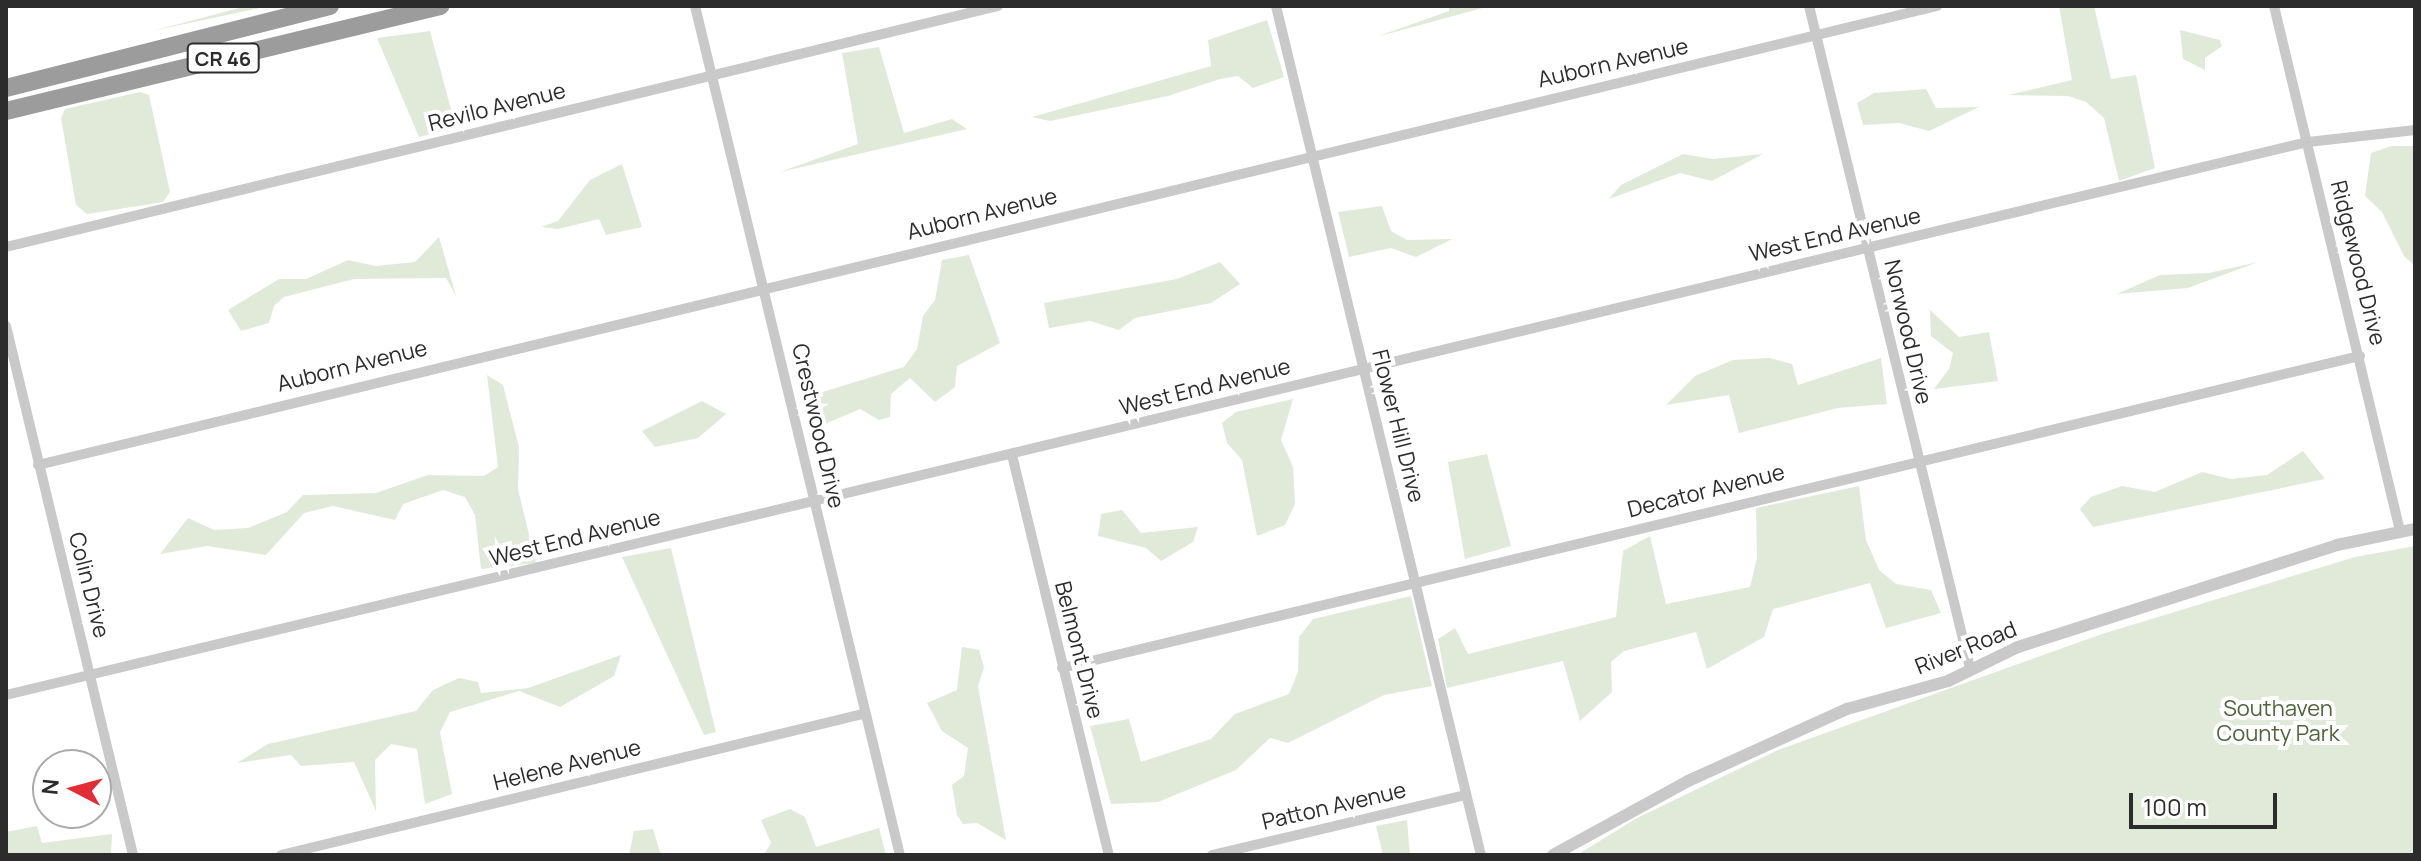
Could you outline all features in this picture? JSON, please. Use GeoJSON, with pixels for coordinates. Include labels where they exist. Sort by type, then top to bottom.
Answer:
{"type":"FeatureCollection","features":[{"type":"Feature","properties":{"kind":"highway","name":"CR 46"},"geometry":{"type":"LineString","coordinates":[[6,88],[330,6]]}},
{"type":"Feature","properties":{"kind":"highway","name":"CR 46"},"geometry":{"type":"LineString","coordinates":[[6,111],[441,6]]}},
{"type":"Feature","properties":{"kind":"highway"},"geometry":{"type":"LineString","coordinates":[[6,81],[38,81]]}},
{"type":"Feature","properties":{"kind":"street","name":"Crestwood Drive"},"geometry":{"type":"LineString","coordinates":[[695,6],[766,287],[863,714],[900,855]]}},
{"type":"Feature","properties":{"kind":"street","name":"Revilo Avenue"},"geometry":{"type":"LineString","coordinates":[[6,247],[998,6]]}},
{"type":"Feature","properties":{"kind":"street","name":"Flower Hill Drive"},"geometry":{"type":"LineString","coordinates":[[1276,6],[1481,855]]}},
{"type":"Feature","properties":{"kind":"street","name":"Norwood Drive"},"geometry":{"type":"LineString","coordinates":[[1809,6],[1970,668]]}},
{"type":"Feature","properties":{"kind":"street","name":"Auborn Avenue"},"geometry":{"type":"LineString","coordinates":[[38,465],[1937,6]]}},
{"type":"Feature","properties":{"kind":"street","name":"Ridgewood Drive"},"geometry":{"type":"LineString","coordinates":[[2274,6],[2400,531]]}},
{"type":"Feature","properties":{"kind":"street","name":"West End Avenue"},"geometry":{"type":"LineString","coordinates":[[6,695],[2308,142],[2415,130]]}},
{"type":"Feature","properties":{"kind":"street","name":"Colin Drive"},"geometry":{"type":"LineString","coordinates":[[6,326],[133,855]]}},
{"type":"Feature","properties":{"kind":"street","name":"Decator Avenue"},"geometry":{"type":"LineString","coordinates":[[1062,668],[2360,356]]}},
{"type":"Feature","properties":{"kind":"street","name":"Belmont Drive"},"geometry":{"type":"LineString","coordinates":[[1012,455],[1109,855]]}},
{"type":"Feature","properties":{"kind":"street","name":"River Road"},"geometry":{"type":"LineString","coordinates":[[1553,855],[1688,781],[1805,726],[1948,681],[1970,668],[2337,545],[2415,529]]}},
{"type":"Feature","properties":{"kind":"street","name":"Helene Avenue"},"geometry":{"type":"LineString","coordinates":[[281,855],[863,714]]}},
{"type":"Feature","properties":{"kind":"street","name":"Patton Avenue"},"geometry":{"type":"LineString","coordinates":[[1212,855],[1466,795]]}},
{"type":"Feature","properties":{"kind":"green space"},"geometry":{"type":"Polygon","coordinates":[[[247,6],[269,6],[152,31],[247,6]]]}},
{"type":"Feature","properties":{"kind":"green space"},"geometry":{"type":"Polygon","coordinates":[[[1449,6],[1490,6],[1376,37],[1449,11],[1449,6]]]}},
{"type":"Feature","properties":{"kind":"green space"},"geometry":{"type":"Polygon","coordinates":[[[2059,6],[2094,6],[2111,79],[2136,75],[2155,168],[2119,181],[2104,118],[2086,102],[2068,96],[2008,95],[2072,80],[2059,6]]]}},
{"type":"Feature","properties":{"kind":"green space"},"geometry":{"type":"Polygon","coordinates":[[[1267,20],[1284,77],[1253,88],[1238,76],[1168,96],[1050,121],[1032,117],[1211,66],[1208,40],[1267,20]]]}},
{"type":"Feature","properties":{"kind":"green space"},"geometry":{"type":"Polygon","coordinates":[[[2180,30],[2220,40],[2222,46],[2205,58],[2205,70],[2183,59],[2180,30]]]}},
{"type":"Feature","properties":{"kind":"green space"},"geometry":{"type":"Polygon","coordinates":[[[430,31],[456,128],[419,137],[377,38],[430,31]]]}},
{"type":"Feature","properties":{"kind":"green space"},"geometry":{"type":"Polygon","coordinates":[[[879,47],[904,133],[952,119],[967,129],[780,172],[858,144],[842,53],[879,47]]]}},
{"type":"Feature","properties":{"kind":"green space"},"geometry":{"type":"Polygon","coordinates":[[[1926,89],[1936,108],[1979,107],[1929,131],[1899,123],[1863,125],[1857,103],[1874,93],[1926,89]]]}},
{"type":"Feature","properties":{"kind":"green space"},"geometry":{"type":"Polygon","coordinates":[[[140,92],[149,95],[170,192],[163,202],[87,214],[76,205],[61,118],[65,109],[140,92]]]}},
{"type":"Feature","properties":{"kind":"green space"},"geometry":{"type":"Polygon","coordinates":[[[2391,146],[2415,146],[2415,266],[2404,256],[2382,212],[2365,196],[2371,153],[2391,146]]]}},
{"type":"Feature","properties":{"kind":"green space"},"geometry":{"type":"Polygon","coordinates":[[[1683,154],[1713,159],[1763,154],[1712,181],[1680,173],[1609,199],[1621,185],[1683,154]]]}},
{"type":"Feature","properties":{"kind":"green space"},"geometry":{"type":"Polygon","coordinates":[[[622,164],[642,227],[606,235],[599,219],[558,229],[541,227],[558,221],[590,180],[622,164]]]}},
{"type":"Feature","properties":{"kind":"green space"},"geometry":{"type":"Polygon","coordinates":[[[1382,206],[1391,231],[1407,240],[1452,239],[1416,257],[1391,248],[1349,257],[1338,212],[1382,206]]]}},
{"type":"Feature","properties":{"kind":"green space"},"geometry":{"type":"Polygon","coordinates":[[[439,237],[456,296],[446,278],[354,279],[284,297],[274,306],[269,323],[241,331],[228,310],[279,279],[306,279],[348,260],[376,266],[415,262],[439,237]]]}},
{"type":"Feature","properties":{"kind":"green space"},"geometry":{"type":"Polygon","coordinates":[[[969,255],[1000,343],[957,366],[955,387],[935,402],[910,378],[891,394],[890,417],[879,420],[860,409],[813,429],[803,398],[904,367],[917,349],[923,316],[935,300],[942,260],[969,255]]]}},
{"type":"Feature","properties":{"kind":"green space"},"geometry":{"type":"Polygon","coordinates":[[[1220,262],[1240,284],[1211,303],[1135,318],[1119,330],[1090,321],[1049,328],[1044,303],[1177,279],[1220,262]]]}},
{"type":"Feature","properties":{"kind":"green space"},"geometry":{"type":"Polygon","coordinates":[[[2258,262],[2188,288],[2117,294],[2160,275],[2209,273],[2258,262]]]}},
{"type":"Feature","properties":{"kind":"green space"},"geometry":{"type":"Polygon","coordinates":[[[1930,310],[1959,337],[1989,332],[1998,381],[1934,389],[1949,369],[1953,353],[1931,336],[1930,310]]]}},
{"type":"Feature","properties":{"kind":"green space"},"geometry":{"type":"Polygon","coordinates":[[[1769,358],[1792,364],[1798,385],[1881,358],[1887,404],[1838,408],[1739,433],[1729,395],[1666,405],[1695,376],[1733,360],[1769,358]]]}},
{"type":"Feature","properties":{"kind":"green space"},"geometry":{"type":"Polygon","coordinates":[[[487,375],[503,385],[519,447],[518,489],[536,563],[481,569],[475,515],[465,497],[443,490],[403,504],[395,520],[333,506],[304,513],[266,555],[207,546],[160,554],[188,518],[214,530],[248,528],[287,512],[303,495],[376,493],[428,475],[484,476],[498,467],[487,375]]]}},
{"type":"Feature","properties":{"kind":"green space"},"geometry":{"type":"Polygon","coordinates":[[[1293,399],[1281,440],[1293,467],[1295,504],[1285,525],[1257,536],[1242,460],[1227,443],[1222,423],[1236,412],[1293,399]]]}},
{"type":"Feature","properties":{"kind":"green space"},"geometry":{"type":"Polygon","coordinates":[[[702,401],[726,414],[698,438],[655,447],[642,431],[702,401]]]}},
{"type":"Feature","properties":{"kind":"green space"},"geometry":{"type":"Polygon","coordinates":[[[2303,451],[2325,479],[2093,527],[2080,509],[2091,497],[2122,486],[2155,492],[2202,472],[2231,479],[2267,475],[2303,451]]]}},
{"type":"Feature","properties":{"kind":"green space"},"geometry":{"type":"Polygon","coordinates":[[[1487,454],[1511,546],[1465,559],[1448,462],[1487,454]]]}},
{"type":"Feature","properties":{"kind":"green space"},"geometry":{"type":"Polygon","coordinates":[[[1859,486],[1866,540],[1879,570],[1896,584],[1931,590],[1941,613],[1886,628],[1870,583],[1773,609],[1764,637],[1707,669],[1696,632],[1624,651],[1611,662],[1612,692],[1580,721],[1563,661],[1447,688],[1438,639],[1455,628],[1468,654],[1616,617],[1623,551],[1650,536],[1666,604],[1750,587],[1757,558],[1756,508],[1859,486]]]}},
{"type":"Feature","properties":{"kind":"green space"},"geometry":{"type":"Polygon","coordinates":[[[1122,510],[1141,533],[1198,527],[1193,542],[1161,561],[1146,548],[1098,536],[1101,514],[1122,510]]]}},
{"type":"Feature","properties":{"kind":"green space","name":"Southaven County Park"},"geometry":{"type":"Polygon","coordinates":[[[2415,546],[2415,855],[1577,855],[1637,818],[1778,750],[2102,634],[2355,557],[2415,546]]]}},
{"type":"Feature","properties":{"kind":"green space"},"geometry":{"type":"Polygon","coordinates":[[[671,548],[716,732],[704,735],[622,557],[671,548]]]}},
{"type":"Feature","properties":{"kind":"green space"},"geometry":{"type":"Polygon","coordinates":[[[1411,596],[1432,686],[1384,695],[1288,743],[1270,738],[1236,770],[1158,802],[1111,804],[1090,726],[1129,719],[1141,762],[1211,739],[1235,714],[1289,694],[1298,672],[1299,637],[1313,619],[1411,596]]]}},
{"type":"Feature","properties":{"kind":"green space"},"geometry":{"type":"Polygon","coordinates":[[[962,647],[979,650],[984,667],[978,686],[1006,840],[977,823],[963,824],[957,815],[952,785],[964,776],[968,748],[942,731],[927,703],[957,690],[962,647]]]}},
{"type":"Feature","properties":{"kind":"green space"},"geometry":{"type":"Polygon","coordinates":[[[621,655],[614,676],[560,707],[519,691],[450,712],[440,732],[452,794],[425,804],[417,749],[391,744],[375,760],[376,811],[354,762],[301,766],[291,755],[237,763],[268,744],[416,711],[433,690],[459,678],[478,682],[481,693],[528,688],[621,655]]]}},
{"type":"Feature","properties":{"kind":"green space"},"geometry":{"type":"Polygon","coordinates":[[[790,809],[805,817],[816,847],[879,828],[886,855],[764,855],[771,843],[761,820],[790,809]]]}},
{"type":"Feature","properties":{"kind":"green space"},"geometry":{"type":"Polygon","coordinates":[[[1407,820],[1410,855],[1383,855],[1376,826],[1407,820]]]}},
{"type":"Feature","properties":{"kind":"green space"},"geometry":{"type":"Polygon","coordinates":[[[32,827],[38,829],[42,843],[112,834],[111,855],[6,855],[6,832],[32,827]]]}},
{"type":"Feature","properties":{"kind":"green space"},"geometry":{"type":"Polygon","coordinates":[[[653,829],[661,855],[629,855],[634,831],[653,829]]]}}]}
